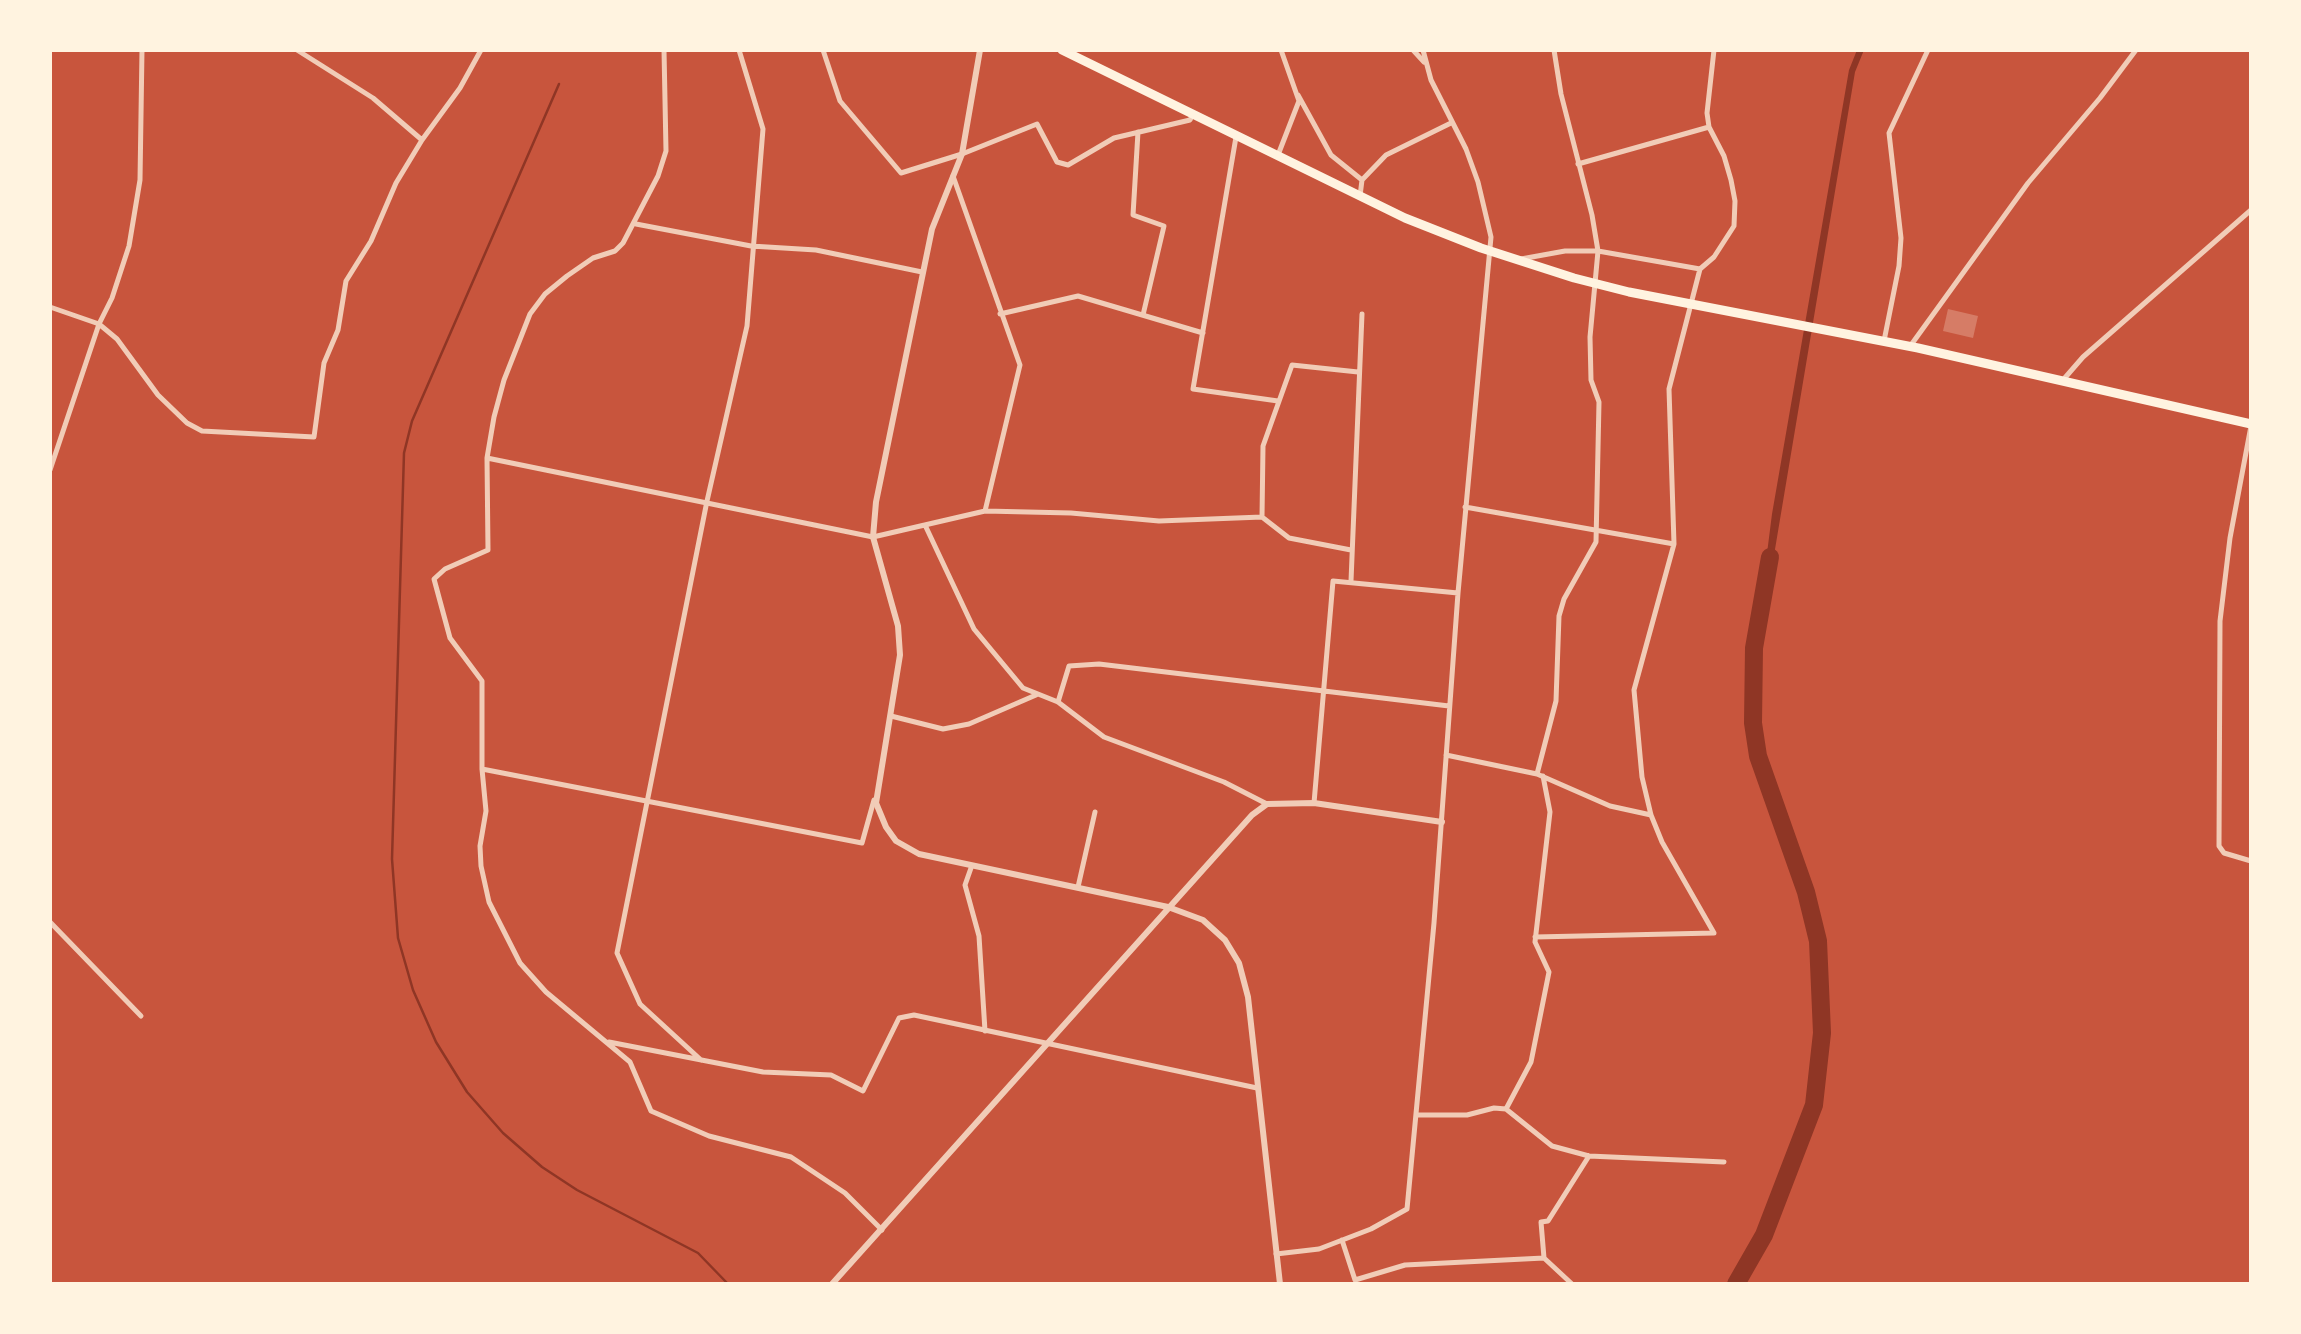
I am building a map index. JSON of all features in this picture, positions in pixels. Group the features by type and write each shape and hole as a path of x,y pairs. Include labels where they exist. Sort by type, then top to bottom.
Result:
{"main road":[{"path":"1062,50 1424,226 1597,285 1884,341 2251,425"}],"street":[{"path":"50,470 130,246 140,180 142,50"},
{"path":"298,50 373,98 422,140"},
{"path":"50,308 99,324 187,423 210,433 314,436 324,363 338,330 346,282 371,241 396,183 460,88 480,50"},
{"path":"664,50 666,152 636,224 616,251 593,258 568,276 545,294 530,314 504,380 488,458 488,550 446,569 434,579 450,638 482,681 486,811 481,866 490,904 520,962 546,992 630,1062 651,1111 709,1136 791,1157 845,1193 882,1230"},
{"path":"701,1060 640,1004 617,952 747,326 763,129 739,50"},
{"path":"822,50 840,101 896,170 907,172 1036,124 1057,162 1068,164 1114,138 1190,120 1194,114"},
{"path":"482,769 862,843 876,795 900,655 898,626 873,537 876,502 922,272 932,229 962,154 980,50"},
{"path":"1281,50 1298,95 1331,154 1362,180"},
{"path":"1413,50 1426,63"},
{"path":"1276,1254 1319,1249 1407,1209 1490,251 1484,201 1466,149 1430,80 1423,50"},
{"path":"1506,1109 1532,1062 1550,972 1534,942 1550,812 1540,775 1556,701 1559,616 1564,599 1596,542 1599,402 1591,380 1590,337 1598,251 1554,50"},
{"path":"1535,937 1714,933 1651,816 1642,776 1634,690 1674,544 1670,389 1700,269 1714,257 1734,226 1731,180 1709,126 1708,90 1714,50"},
{"path":"1884,341 1899,266 1900,238 1900,207 1889,133 1928,50"},
{"path":"1910,347 2028,183 2136,50"},
{"path":"1278,155 1296,113 1298,95"},
{"path":"1360,196 1362,180 1386,156 1452,122"},
{"path":"1578,164 1709,126"},
{"path":"1138,132 1133,215 1164,226 1143,316"},
{"path":"1236,134 1193,389 1278,400"},
{"path":"954,176 1020,365 985,511"},
{"path":"2063,383 2083,357 2251,210"},
{"path":"636,224 751,246 816,250 922,272"},
{"path":"1518,260 1565,251 1598,251 1700,269"},
{"path":"1000,314 1078,296 1203,333"},
{"path":"1351,581 1362,314"},
{"path":"1262,517 1263,446 1292,364 1358,372"},
{"path":"2251,425 2234,508 2220,620 2219,846 2224,853 2251,860"},
{"path":"488,458 873,537 985,511 1159,521 1262,517 1289,538 1351,550"},
{"path":"1466,508 1674,544"},
{"path":"925,525 974,629 1023,688 1058,702 1104,737 1224,782 1267,804 1314,803 1442,822"},
{"path":"1314,803 1333,581 1458,592"},
{"path":"1058,702 1068,666 1099,664 1449,706"},
{"path":"891,716 943,728 969,724 1036,695"},
{"path":"1446,755 1540,775 1610,806 1651,816"},
{"path":"876,795 879,812 896,842 919,854 1168,908 1203,920 1225,940 1239,963 1248,997 1280,1284"},
{"path":"832,1284 1252,814 1267,804"},
{"path":"1078,889 1095,812"},
{"path":"970,868 965,885 979,936 985,1031"},
{"path":"50,922 141,1016"},
{"path":"606,1042 763,1072 832,1075 863,1091 899,1018 914,1015 1258,1088"},
{"path":"1416,1116 1506,1109 1552,1146 1589,1156 1724,1162"},
{"path":"1572,1284 1544,1258 1541,1222 1548,1221 1589,1156"},
{"path":"1342,1240 1355,1280 1405,1264 1544,1258"}],"shaded area":[{"path":"1857,50 1864,50 1855,72 1770,579 1764,577 1772,514 1849,70"}],"building":[{"path":"1948,309 1978,316 1973,338 1943,331"}],"waterway":[{"path":"559,84 412,421 404,453 392,859 398,938 413,990 436,1042 467,1092 503,1133 542,1167 577,1190 698,1253 728,1284"},
{"path":"1736,1284 1764,1235 1814,1105 1822,1033 1818,941 1806,892 1758,756 1753,723 1754,648 1770,557"}]}
